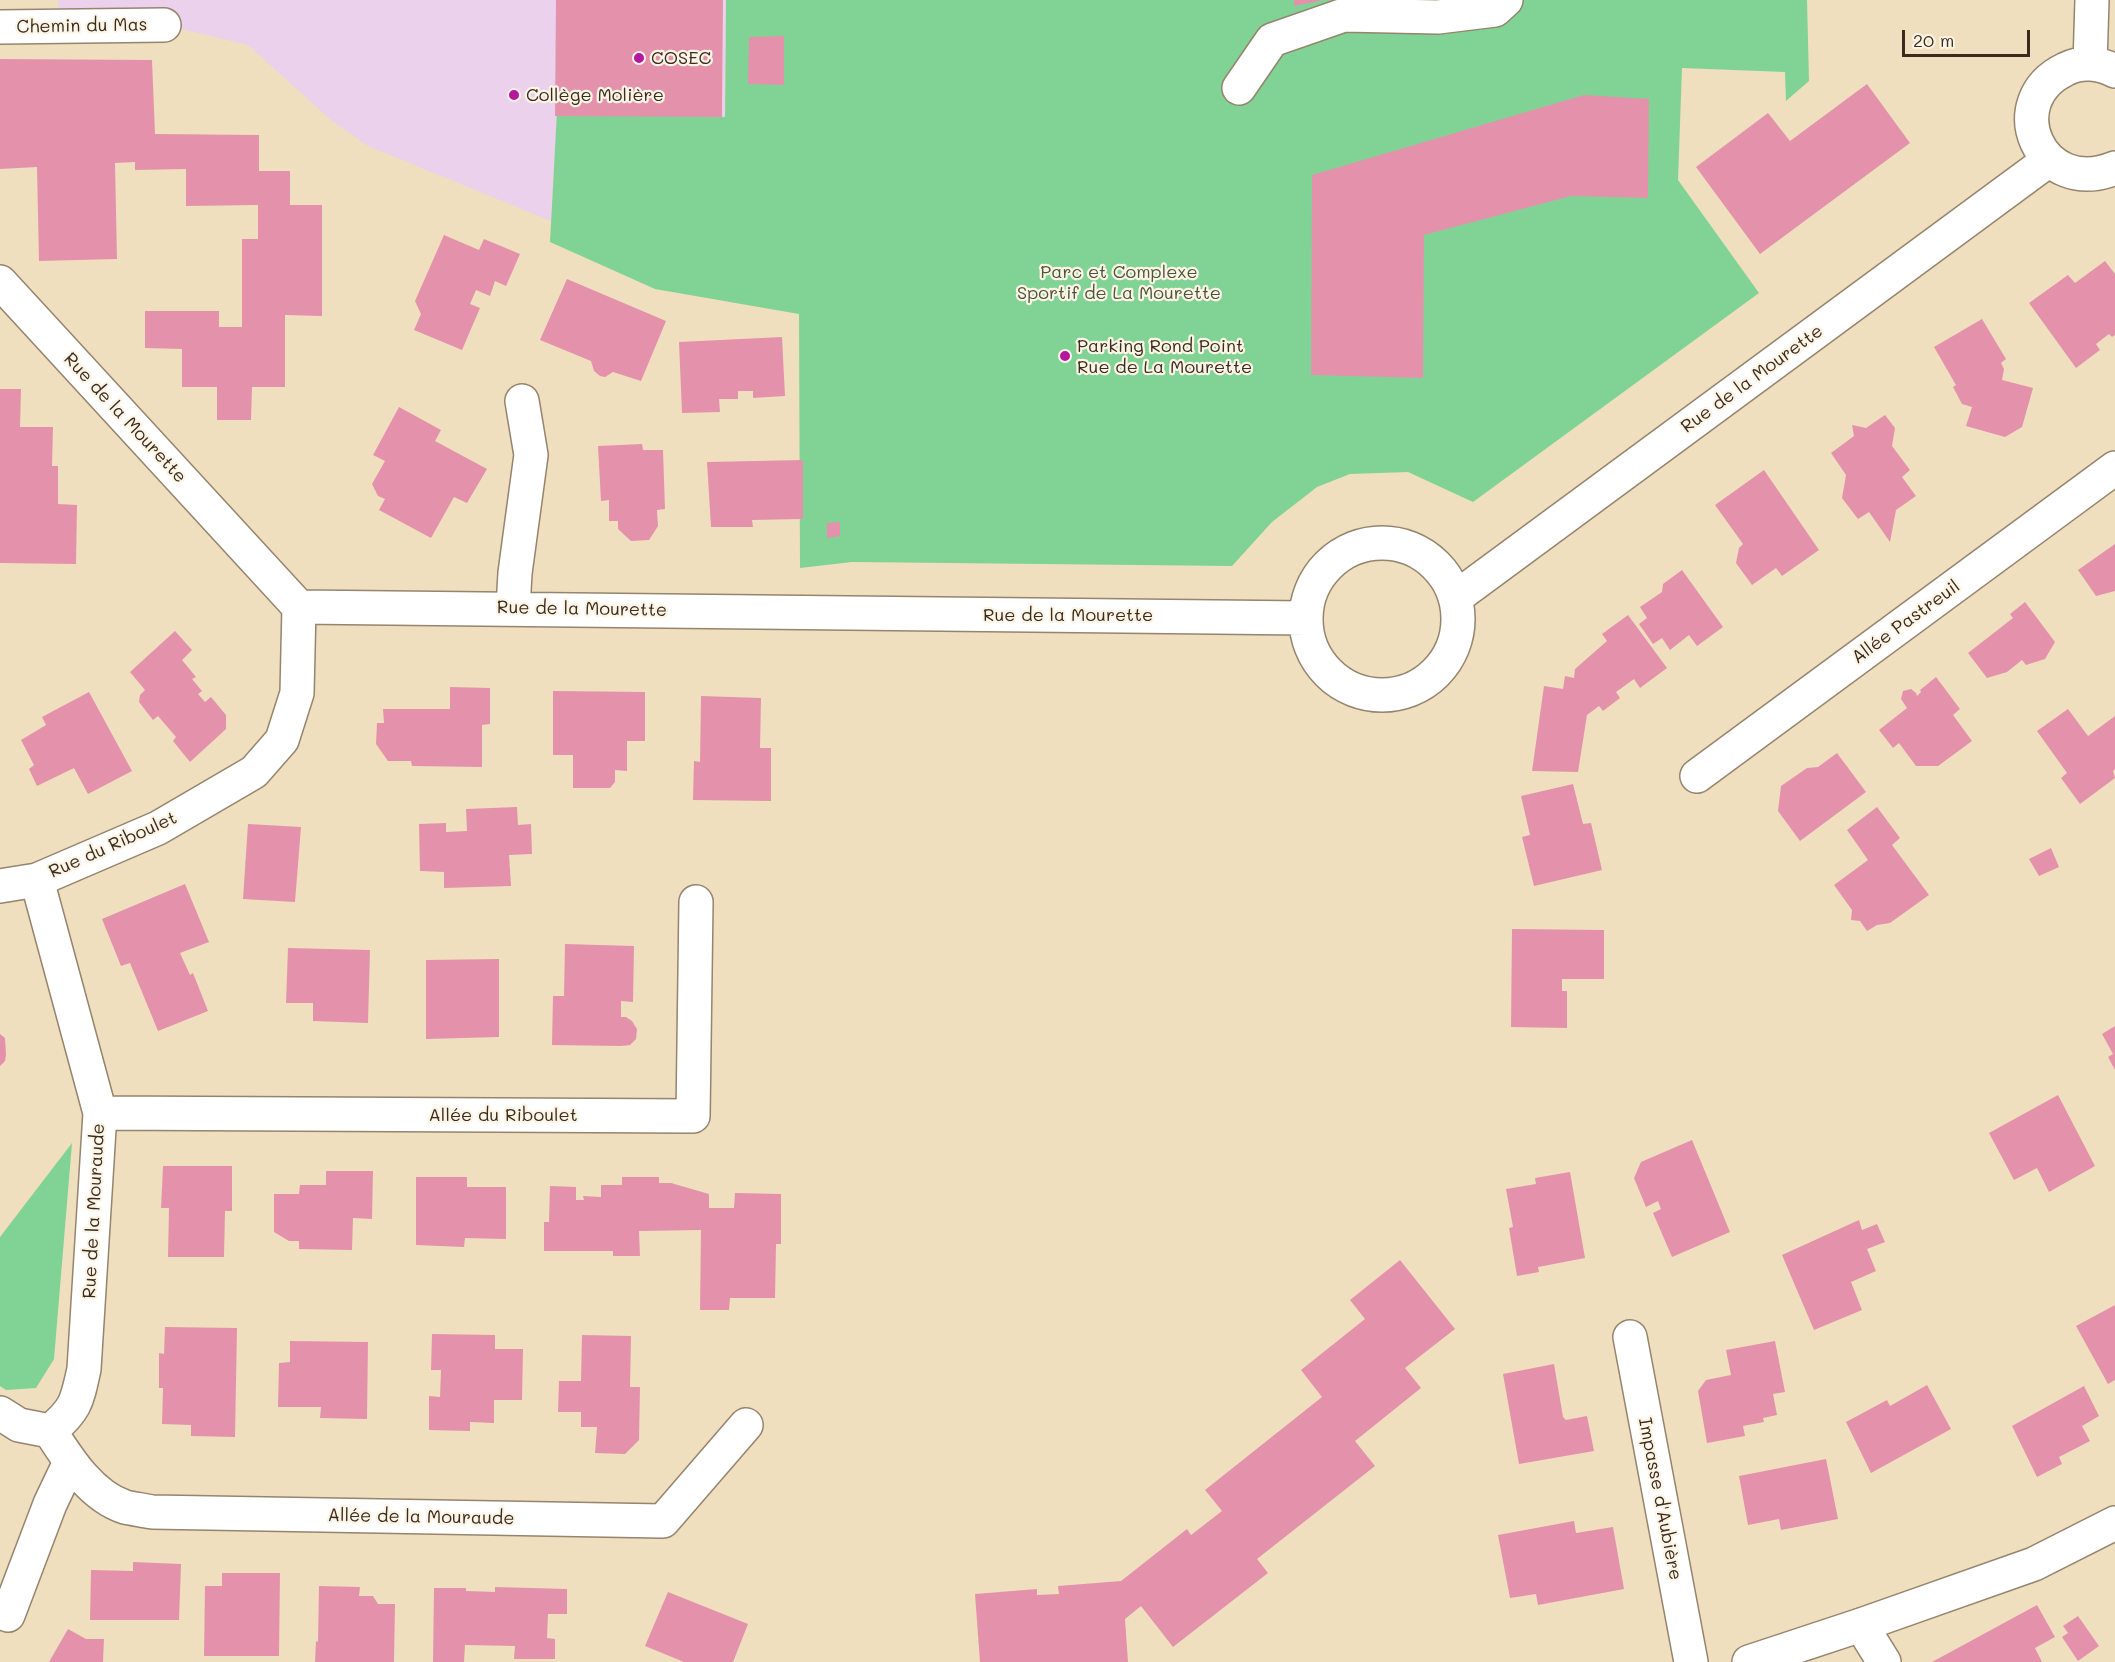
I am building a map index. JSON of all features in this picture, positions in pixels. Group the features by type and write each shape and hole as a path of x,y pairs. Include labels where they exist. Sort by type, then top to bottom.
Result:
{"street":[{"path":"1239,88 1272,40 1344,15 1438,17 1495,10 1506,0"},
{"path":"2092,0 2102,67 2072,66 2056,74 2043,86 2035,100 2032,116 2033,132 2039,147 2049,160 2064,170 2082,175 2101,174 2115,168"},
{"name":"Chemin du Mas","path":"0,27 164,25"},
{"name":"Rue de la Mourette","path":"1455,598 2049,160"},
{"name":"Rue de la Mourette","path":"0,282 299,607 1306,618"},
{"path":"513,608 515,573 531,454 522,401"},
{"name":"Allée Pastreuil","path":"1697,776 2115,468"},
{"path":"1389,543 1412,549 1431,560 1446,577 1455,598 1459,622 1454,645 1442,666 1424,682 1402,692 1378,694 1360,691 1342,683 1327,671 1315,655 1308,638 1306,618 1309,597 1318,579 1331,563 1348,551 1369,544 1389,543"},
{"name":"Rue du Riboulet","path":"0,886 37,880 158,828 254,772 282,740 297,693 299,607"},
{"name":"Rue de la Mouraude","path":"37,880 100,1113 84,1369 77,1400 68,1417 50,1431"},
{"name":"Allée du Riboulet","path":"100,1113 693,1116 696,902"},
{"name":"Impasse d'Aubière","path":"1629,1337 1691,1662"},
{"path":"0,1413 19,1425 50,1431"},
{"name":"Allée de la Mouraude","path":"50,1431 70,1462 99,1493 123,1507 152,1512 663,1521 746,1425"},
{"path":"8,1615 50,1504 70,1462"},
{"path":"1749,1662 2034,1564 2115,1522"},
{"path":"1861,1625 1884,1662"}],"shaded area":[{"name":"Collège Molière","path":"58,0 726,0 725,117 557,111 551,221 368,146 332,121 248,45 164,25 58,27"}],"green space":[{"name":"Parc et Complexe Sportif de La Mourette","path":"726,0 1807,0 1809,81 1786,101 1785,72 1682,68 1678,180 1759,293 1473,502 1408,472 1350,474 1317,487 1272,522 1232,566 852,562 800,568 799,314 655,289 550,242 557,111 725,117"},
{"path":"72,1143 54,1359 36,1388 6,1390 0,1386 0,1237"}],"building":[{"name":"COSEC","path":"556,0 723,0 722,117 555,116"},
{"path":"1294,0 1320,0 1320,1 1294,6"},
{"path":"784,36 784,85 748,84 749,37"},
{"path":"0,59 152,60 155,134 259,135 259,171 290,171 290,205 322,205 322,316 285,315 285,387 252,387 251,420 217,420 217,387 182,387 182,349 145,348 145,311 219,311 219,327 242,327 242,239 258,239 258,205 186,206 186,169 135,170 135,162 115,163 117,259 39,261 37,167 0,169"},
{"path":"1867,84 1910,143 1760,254 1696,167 1768,113 1790,141"},
{"path":"1584,95 1649,99 1648,198 1571,196 1424,235 1423,378 1311,375 1312,175"},
{"path":"444,235 479,250 484,239 520,254 506,286 495,281 490,296 476,290 470,304 480,308 462,350 414,330 421,314 415,301"},
{"path":"2105,261 2115,274 2115,335 2112,337 2109,334 2096,344 2100,350 2076,368 2029,303 2068,275 2075,283"},
{"path":"567,279 666,321 641,381 613,372 605,377 600,376 594,371 591,361 540,340"},
{"path":"1982,319 2006,359 2001,363 2004,369 2002,380 2033,388 2022,427 2005,437 1966,426 1972,407 1962,404 1953,387 1956,385 1934,347"},
{"path":"782,337 785,396 753,398 753,391 738,391 738,399 719,399 720,412 682,413 679,342"},
{"path":"0,389 21,389 20,427 53,427 52,466 58,466 58,504 77,505 76,564 0,563"},
{"path":"399,407 441,430 435,441 487,469 467,503 454,497 431,538 379,510 385,499 378,496 372,484 385,461 373,455"},
{"path":"1885,415 1895,428 1892,446 1910,470 1902,477 1916,496 1896,510 1890,542 1869,512 1858,519 1842,498 1846,475 1831,453 1854,436 1852,425 1866,428"},
{"path":"642,444 643,450 663,450 665,509 657,510 658,526 649,540 631,541 618,529 618,521 609,521 609,500 601,501 598,446"},
{"path":"803,460 803,519 752,520 753,527 711,527 707,462"},
{"path":"1764,470 1819,550 1782,576 1776,568 1752,585 1736,563 1739,548 1743,544 1715,505"},
{"path":"840,522 840,536 827,538 827,523"},
{"path":"2115,544 2115,591 2096,596 2078,570"},
{"path":"1682,570 1723,627 1697,646 1689,635 1670,650 1662,638 1653,644 1639,624 1647,618 1640,607 1662,592 1663,584"},
{"path":"2025,602 2055,642 2045,659 2026,665 2022,660 2007,672 1987,678 1968,653 2013,618 2010,614"},
{"path":"1628,615 1667,668 1640,688 1634,679 1616,692 1620,698 1603,711 1599,706 1587,715 1578,772 1532,771 1544,686 1563,689 1565,676 1574,678 1575,669 1607,641 1602,634"},
{"path":"175,631 192,650 182,660 196,677 192,679 202,691 198,694 205,702 211,697 226,715 226,729 190,762 173,741 176,737 158,716 153,720 139,702 140,695 145,690 130,672"},
{"path":"1936,677 1960,709 1953,715 1972,741 1938,766 1916,766 1899,743 1893,748 1879,730 1907,708 1901,699 1903,691 1911,689 1917,696 1920,690"},
{"path":"450,687 490,688 490,724 482,725 482,767 412,766 411,761 388,761 376,744 377,723 384,723 383,709 450,709"},
{"path":"553,691 645,692 645,741 627,741 627,771 615,770 615,782 610,788 573,788 573,755 553,755"},
{"path":"89,692 132,771 88,794 74,768 37,786 29,769 34,765 21,740 46,725 42,717"},
{"path":"701,696 761,698 760,748 771,748 771,801 693,800 694,761 700,762"},
{"path":"2068,709 2088,736 2115,716 2115,769 2113,771 2115,778 2080,804 2061,778 2067,773 2037,731"},
{"path":"1837,753 1866,792 1800,841 1778,811 1781,786 1807,768 1818,767"},
{"path":"1573,784 1583,824 1591,823 1602,870 1534,886 1522,837 1530,835 1521,796"},
{"path":"517,807 518,825 531,824 532,854 509,855 511,886 444,888 444,872 420,871 419,824 446,823 446,832 467,831 466,809"},
{"path":"1877,807 1900,838 1892,845 1929,895 1890,923 1877,925 1867,931 1860,921 1851,920 1852,910 1834,885 1868,860 1847,830"},
{"path":"248,824 301,827 295,902 243,899"},
{"path":"2051,848 2059,867 2039,876 2029,859"},
{"path":"185,884 209,942 180,953 190,975 193,973 208,1011 158,1031 130,963 121,966 102,919"},
{"path":"1512,929 1604,930 1604,979 1562,979 1562,991 1567,991 1567,1028 1511,1027"},
{"path":"565,944 634,946 633,1002 621,1001 621,1017 632,1021 637,1029 636,1039 630,1045 552,1045 553,996 564,996"},
{"path":"288,948 370,950 368,1023 313,1021 313,1003 286,1003"},
{"path":"499,959 499,1037 426,1039 426,960"},
{"path":"2115,1026 2115,1070 2108,1057 2113,1054 2102,1034"},
{"path":"0,1034 5,1038 6,1055 5,1061 0,1066"},
{"path":"2058,1095 2095,1166 2049,1192 2037,1168 2014,1180 1989,1133"},
{"path":"1692,1140 1730,1232 1672,1257 1653,1213 1661,1209 1658,1201 1646,1207 1634,1178 1641,1162"},
{"path":"163,1166 232,1166 232,1211 225,1211 224,1257 168,1257 169,1208 161,1208"},
{"path":"326,1171 373,1171 372,1219 353,1218 352,1250 299,1249 299,1241 289,1241 274,1232 274,1194 299,1194 300,1185 326,1185"},
{"path":"1570,1172 1585,1258 1538,1267 1539,1272 1517,1276 1509,1228 1513,1227 1506,1189 1536,1184 1535,1178"},
{"path":"416,1177 467,1177 467,1187 506,1187 506,1239 465,1238 464,1247 416,1245"},
{"path":"622,1177 659,1177 659,1183 671,1183 709,1194 709,1208 734,1208 735,1193 781,1194 781,1244 776,1244 775,1298 730,1298 729,1310 700,1310 701,1230 639,1231 640,1256 613,1256 613,1251 544,1251 544,1222 549,1222 550,1186 576,1187 576,1200 584,1200 583,1196 601,1197 601,1185 622,1185"},
{"path":"1859,1220 1862,1230 1877,1224 1885,1242 1867,1249 1876,1271 1851,1282 1862,1310 1814,1330 1782,1255"},
{"path":"1400,1260 1455,1329 1405,1368 1421,1388 1355,1441 1375,1466 1257,1559 1268,1573 1173,1647 1141,1606 1125,1619 1128,1662 980,1662 975,1594 1037,1589 1037,1595 1059,1594 1058,1586 1121,1581 1187,1529 1191,1535 1222,1511 1205,1490 1322,1397 1301,1370 1365,1319 1350,1300"},
{"path":"2115,1305 2115,1380 2108,1384 2076,1326"},
{"path":"165,1327 237,1328 235,1437 191,1436 191,1425 162,1424 163,1388 159,1388 159,1353 164,1354"},
{"path":"432,1334 495,1335 495,1349 523,1349 522,1400 494,1400 494,1423 470,1422 470,1431 429,1430 429,1396 440,1397 441,1370 431,1370"},
{"path":"582,1335 631,1336 630,1387 640,1387 639,1440 625,1454 595,1453 597,1427 581,1427 581,1412 558,1412 559,1381 581,1381"},
{"path":"290,1341 368,1342 367,1419 320,1418 321,1407 278,1407 279,1363 290,1362"},
{"path":"1775,1341 1785,1392 1773,1394 1777,1415 1763,1418 1764,1422 1743,1426 1745,1436 1707,1443 1698,1391 1706,1380 1731,1375 1726,1350"},
{"path":"1554,1364 1563,1417 1566,1420 1587,1416 1594,1451 1519,1464 1503,1374"},
{"path":"1927,1385 1951,1429 1871,1473 1846,1422 1887,1400 1890,1406"},
{"path":"2084,1386 2099,1416 2082,1426 2090,1441 2059,1457 2062,1464 2037,1477 2012,1426"},
{"path":"1826,1459 1838,1519 1781,1530 1779,1519 1748,1525 1739,1476"},
{"path":"1574,1521 1576,1533 1613,1527 1624,1589 1538,1605 1536,1594 1510,1598 1498,1535"},
{"path":"133,1562 181,1564 179,1620 90,1620 91,1570 133,1571"},
{"path":"222,1573 280,1573 279,1656 204,1656 205,1586 222,1586"},
{"path":"319,1586 360,1587 359,1596 373,1596 378,1604 395,1604 394,1662 315,1662 316,1641 318,1642"},
{"path":"495,1587 567,1589 567,1614 548,1614 547,1638 555,1639 555,1659 514,1659 515,1646 465,1645 464,1662 433,1662 434,1588 466,1588 466,1591 495,1592"},
{"path":"668,1592 748,1624 733,1662 684,1662 645,1646"},
{"path":"2037,1605 2055,1637 2035,1648 2042,1662 1932,1662"},
{"path":"2078,1616 2099,1646 2078,1661 2062,1637 2068,1633 2063,1626"},
{"path":"68,1629 86,1639 104,1639 103,1662 49,1662"}],"place":[{"name":"COSEC","path":"639,58"},
{"name":"Collège Molière","path":"514,95"},
{"name":"Parking Rond Point Rue de La Mourette","path":"1065,356"}]}
